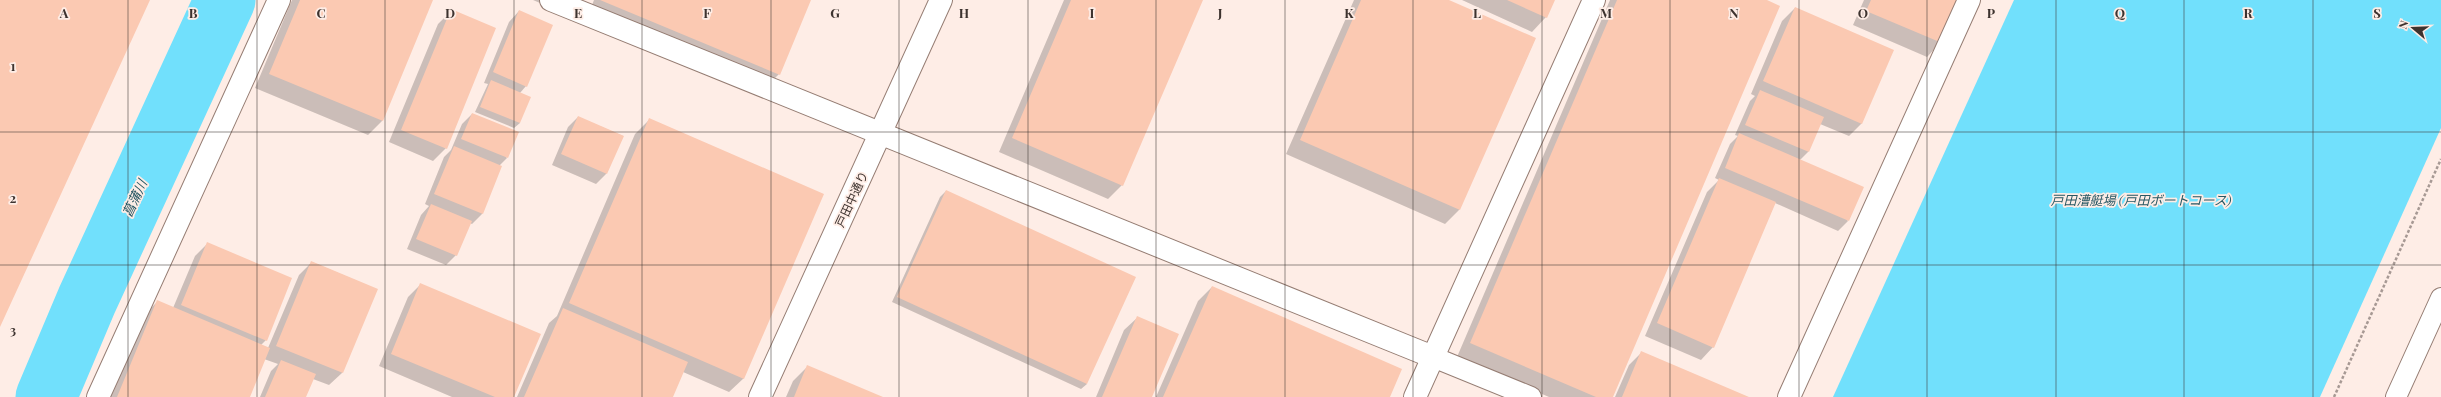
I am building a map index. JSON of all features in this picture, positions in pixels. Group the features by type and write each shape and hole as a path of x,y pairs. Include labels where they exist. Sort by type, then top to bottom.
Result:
{"street":[{"path":"98,397 279,0"},
{"path":"550,0 1433,357"},
{"name":"戸田中通り","path":"760,397 941,0"},
{"path":"1414,397 1594,0"},
{"path":"1789,397 1969,0"}],"lane":[{"path":"2396,397 2441,298"},
{"path":"1433,357 1531,397"}],"path":[{"path":"2334,397 2441,159"}],"water":[{"name":"戸田漕艇場 (戸田ボートコース)","path":"2014,0 2441,0 2441,128 2320,397 1833,397"}],"building":[{"path":"0,0 150,0 0,327"},
{"path":"300,0 433,0 383,121 269,74"},
{"path":"600,0 811,0 780,75"},
{"path":"1071,0 1203,0 1123,186 1012,138"},
{"path":"1361,0 1449,0 1536,38 1460,210 1300,140"},
{"path":"1507,0 1555,0 1547,18"},
{"path":"1617,0 1767,0 1780,6 1613,397 1596,397 1470,343"},
{"path":"1871,0 1960,0 1942,43 1866,11"},
{"path":"1795,7 1894,50 1862,124 1763,81"},
{"path":"451,9 496,28 447,149 401,130"},
{"path":"519,10 553,25 527,87 493,72"},
{"path":"491,80 531,97 520,123 480,107"},
{"path":"1760,90 1824,117 1809,152 1745,125"},
{"path":"472,113 519,132 508,158 461,139"},
{"path":"578,116 624,136 607,174 561,154"},
{"path":"649,118 824,194 744,379 569,303"},
{"path":"1739,133 1864,187 1849,221 1725,168"},
{"path":"454,146 502,166 483,214 434,194"},
{"path":"1719,178 1776,202 1714,348 1657,323"},
{"path":"946,190 1136,277 1087,384 897,297"},
{"path":"431,204 472,221 457,256 416,239"},
{"path":"207,242 292,278 267,341 181,305"},
{"path":"311,261 378,289 343,373 276,346"},
{"path":"420,283 541,334 514,397 495,397 391,354"},
{"path":"1212,286 1402,369 1390,397 1163,397"},
{"path":"157,300 270,348 250,397 117,397"},
{"path":"563,308 688,362 673,397 524,397"},
{"path":"1137,316 1179,334 1152,397 1102,397"},
{"path":"1641,351 1749,397 1622,397"},
{"path":"281,360 316,374 306,397 265,397"},
{"path":"807,365 883,397 794,397"}],"waterway":[{"name":"菖蒲川","path":"46,397 87,300 225,0"}]}
